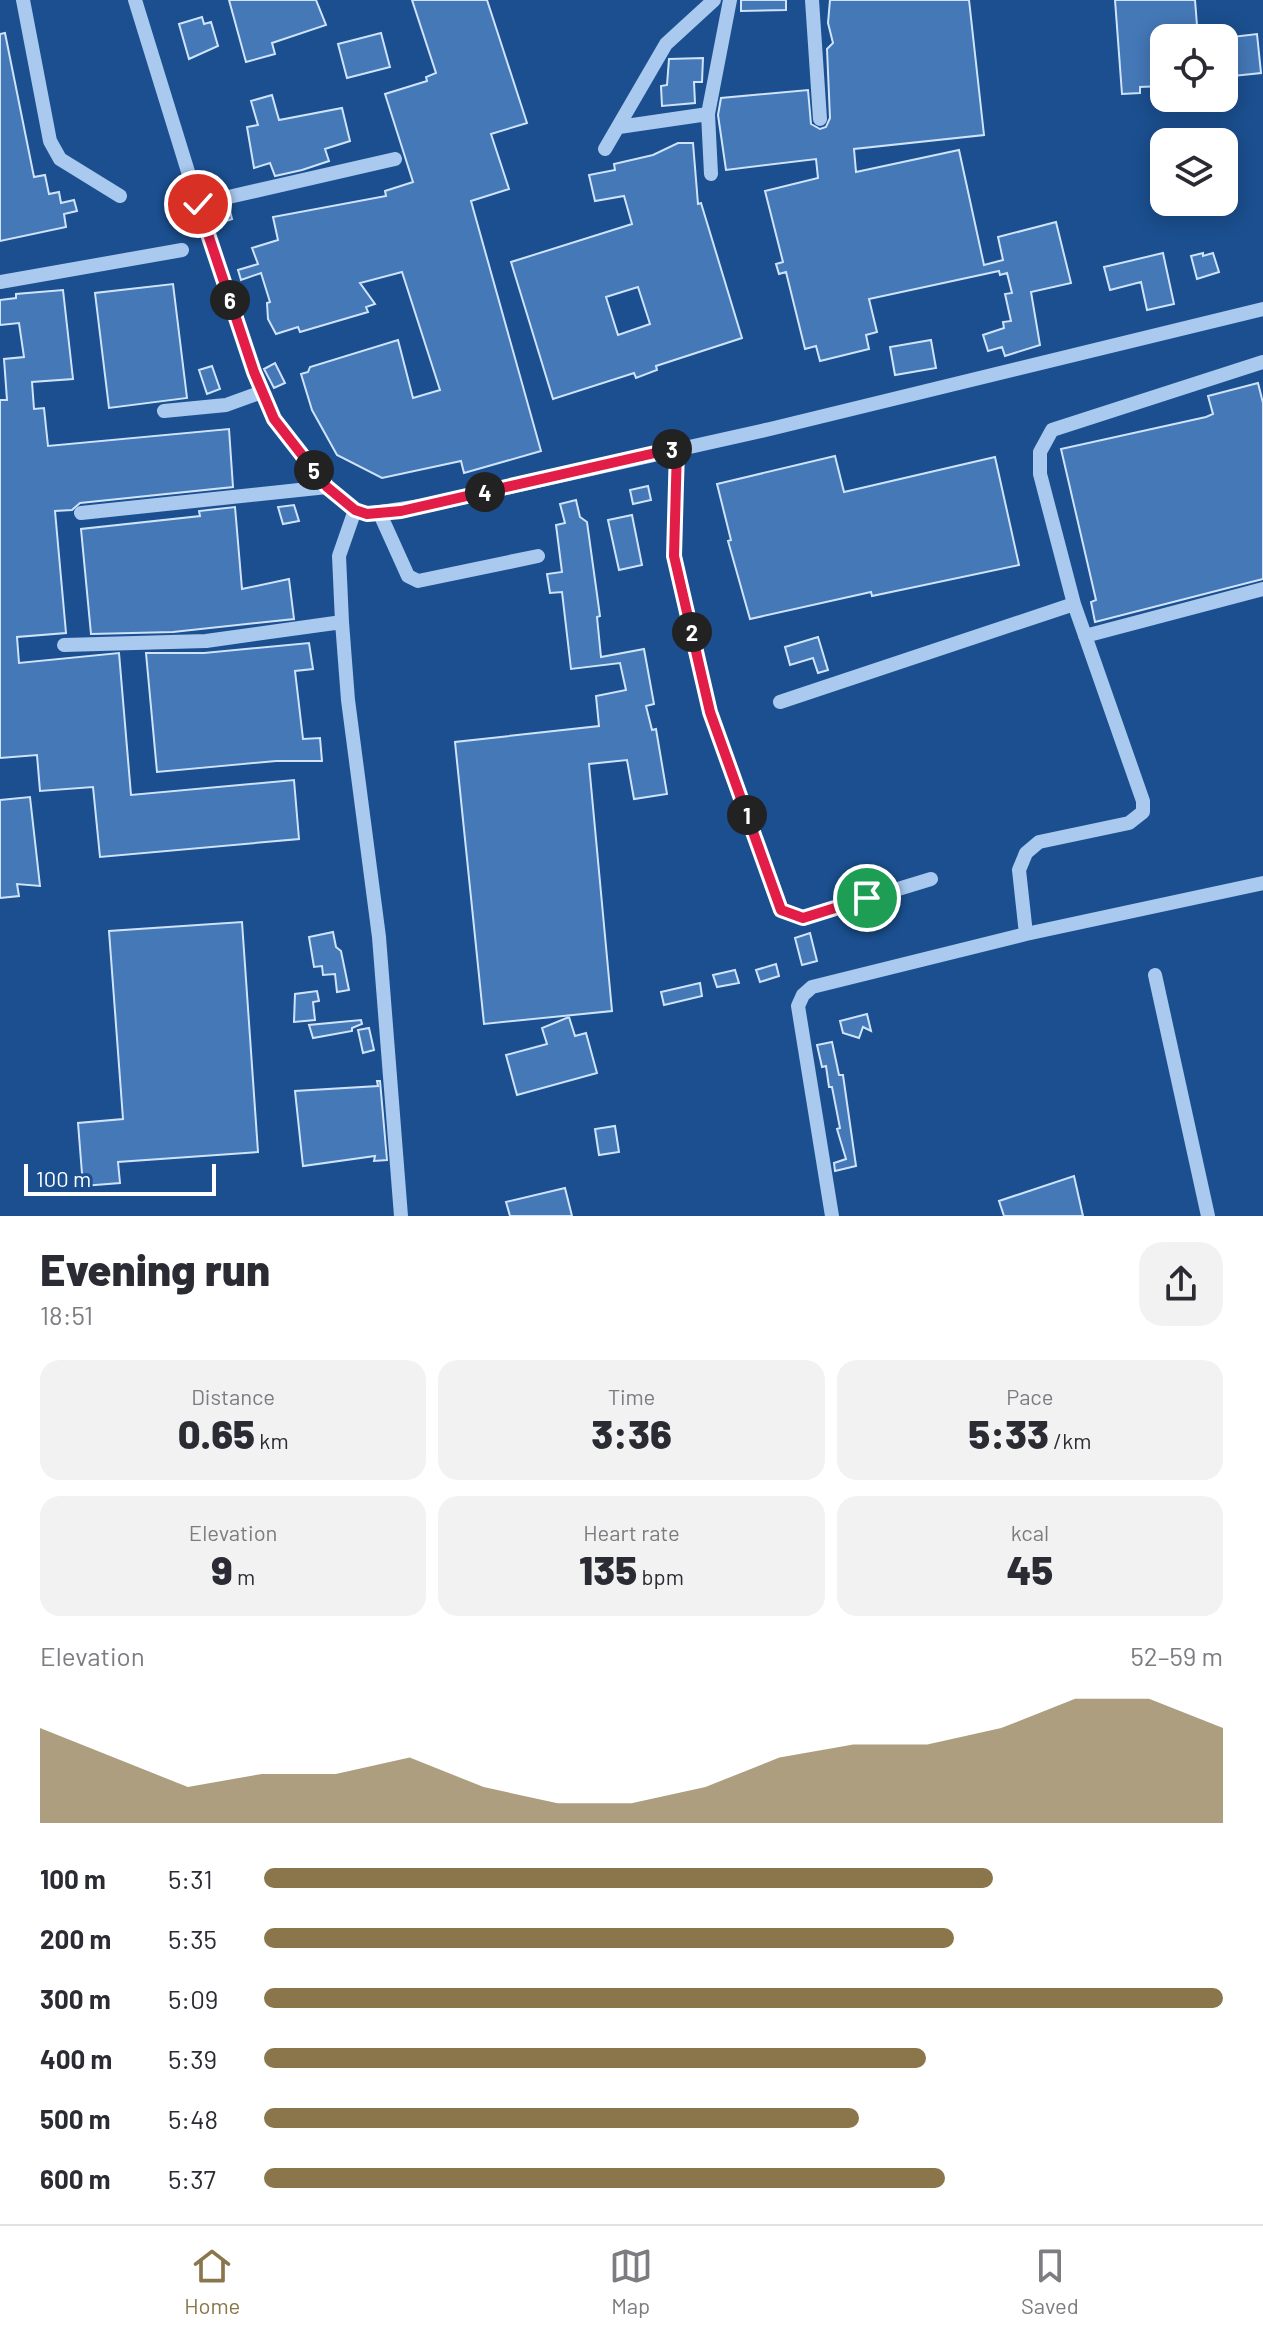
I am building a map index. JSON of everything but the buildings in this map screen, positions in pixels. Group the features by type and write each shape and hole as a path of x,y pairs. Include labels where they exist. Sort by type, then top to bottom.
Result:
{"street":[{"path":"23,0 50,141 60,159 120,196"},
{"path":"135,0 198,204 262,392 274,419 327,487 355,510 380,514 677,448 1263,309"},
{"path":"605,149 666,44 714,0"},
{"path":"711,174 708,114 730,0"},
{"path":"812,0 820,119"},
{"path":"619,127 708,114"},
{"path":"198,204 395,159"},
{"path":"0,282 182,250"},
{"path":"1026,934 1019,870 1026,853 1039,842 1129,823 1143,812 1143,801 1074,604 1040,474 1040,452 1052,430 1263,362"},
{"path":"164,411 226,405 262,392"},
{"path":"677,448 674,556 710,712 781,910 803,918 931,879"},
{"path":"81,513 327,487"},
{"path":"355,510 339,556 342,622 348,700 379,937 401,1216"},
{"path":"380,514 408,576 418,581 538,556"},
{"path":"1085,636 1263,589"},
{"path":"780,702 1074,604"},
{"path":"64,645 206,641 342,622"},
{"path":"832,1216 798,1006 803,995 812,987 1026,934 1263,883"},
{"path":"1155,975 1208,1216"}],"route":[{"path":"198,204 254,372 274,419 327,487 355,510 367,514 401,511 677,448 674,556 710,712 781,910 803,918 867,898"}]}
